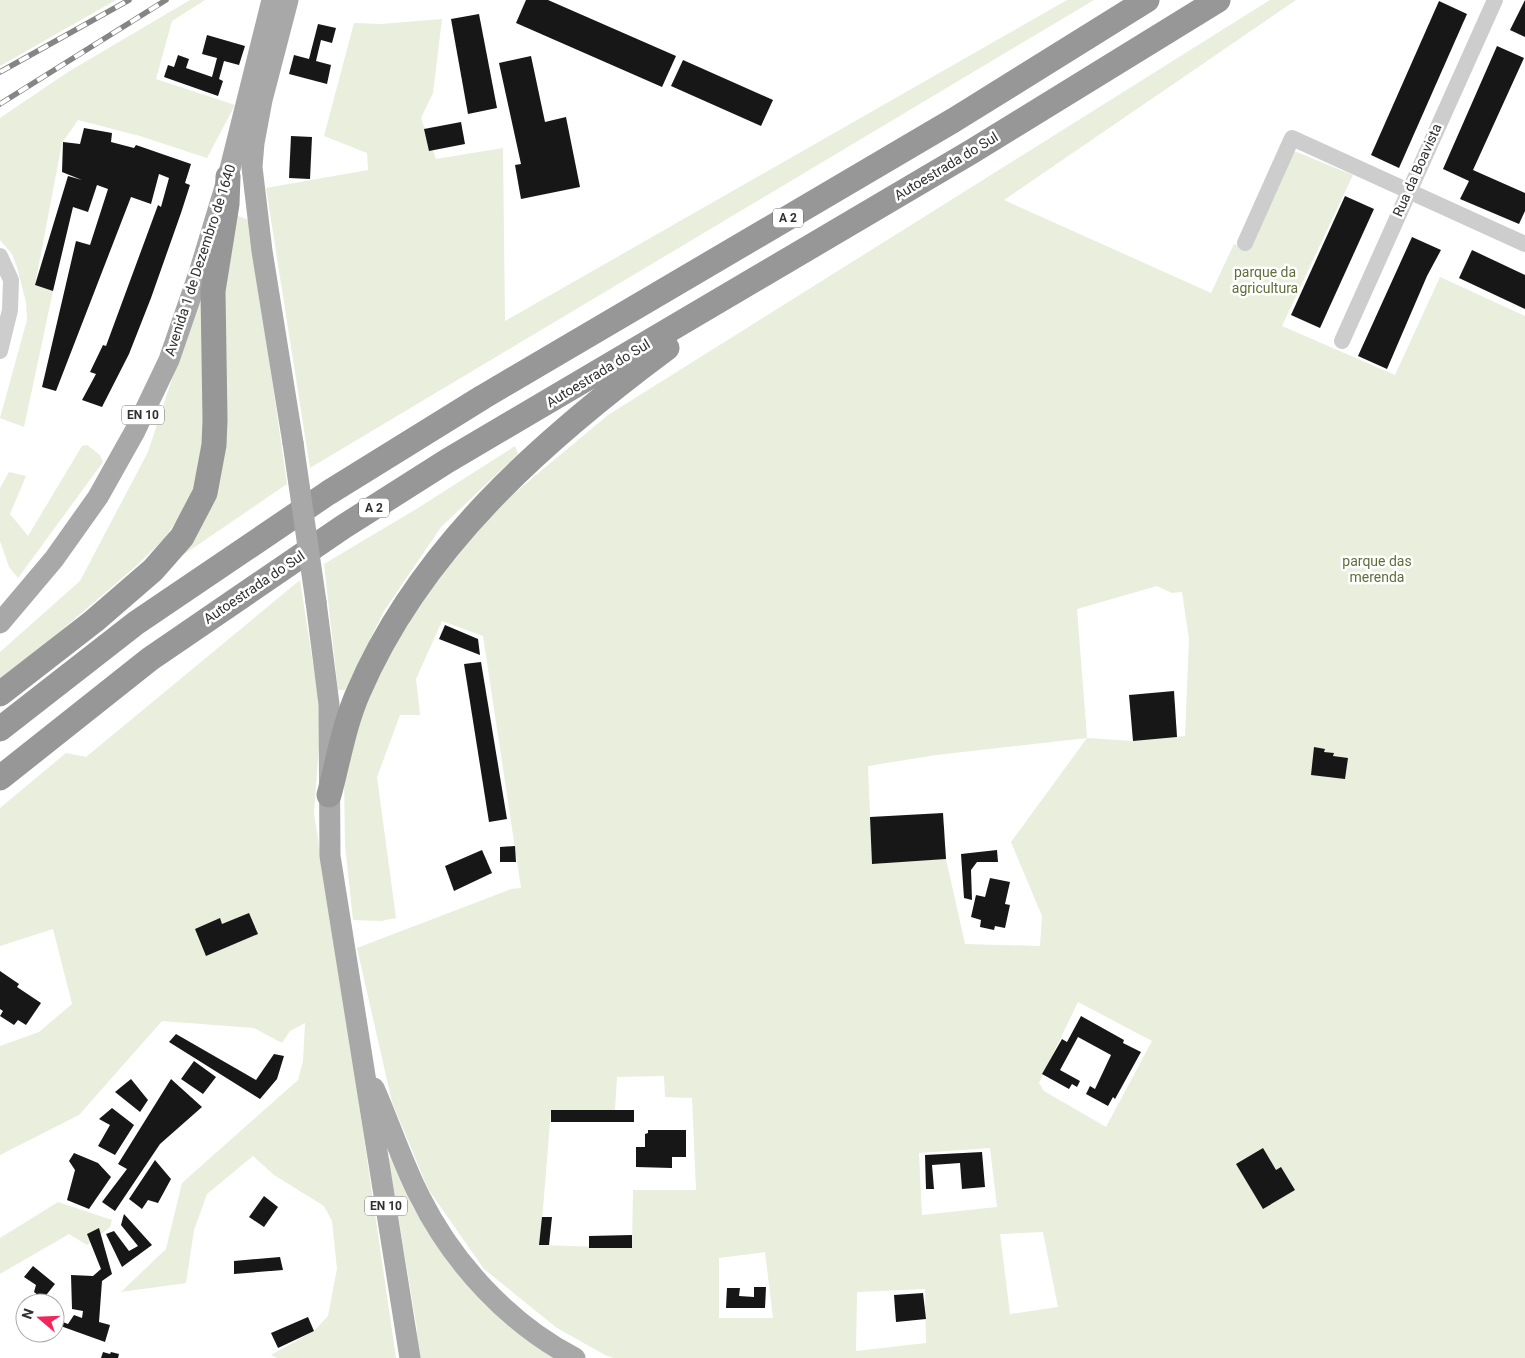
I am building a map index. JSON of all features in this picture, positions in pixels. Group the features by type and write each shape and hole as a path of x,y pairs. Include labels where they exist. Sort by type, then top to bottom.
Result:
{"highway":[{"name":"A 2","path":"0,729 86,660 229,558 328,493 483,397 937,130 1147,0"},
{"name":"Autoestrada do Sul","path":"0,778 150,659 343,527 447,461 771,272 1218,0"},
{"path":"0,694 94,621 170,553 186,530 205,493 214,445 213,291 227,204 228,177"},
{"path":"329,795 357,696 372,662 420,584 445,551 504,484 565,429 625,380 771,272"},
{"path":"94,621 180,572 229,558"}],"main road":[{"name":"Avenida 1 de Dezembro de 1640","path":"0,623 33,586 98,497 135,431 169,360 182,328 228,177 272,0"},
{"name":"EN 10","path":"288,0 262,100 254,143 253,176 270,311 293,443 329,704 330,856 360,1054 410,1358"},
{"path":"360,1054 420,1197 452,1250 496,1299 519,1320 574,1358"}],"street":[{"name":"Rua da Boavista","path":"1342,342 1495,0"},
{"path":"1245,243 1292,138 1525,244"},
{"path":"0,256 11,280 10,310 0,351"}],"green space":[{"path":"0,0 116,0 0,66"},
{"path":"190,0 205,0 172,21 156,79 235,105 207,158 140,136 78,120 62,143 35,285 53,291 24,427 0,418 27,320 26,302 17,267 12,254 0,240 0,118 68,72"},
{"path":"1067,0 1094,0 310,468 266,188 368,170 367,153 324,136 354,23 381,24 442,19 433,93 421,118 436,159 503,148 505,321"},
{"path":"1270,0 1296,0 1004,200 1211,293 1234,244 1248,250 1294,151 1353,175 1282,326 1395,375 1440,277 1525,316 1525,1358 613,1358 557,1328 484,1269 428,1189 392,1102 357,948 511,889 521,888 483,636 442,621 416,679 420,715 400,715 377,777 396,918 381,921 353,920 345,845 344,776 359,711 426,588 499,506 608,415","holes":["1157,586 1172,593 1182,592 1189,639 1185,736 1133,741 1087,738 1077,609","1087,738 1011,842 1042,916 1040,946 965,944 946,859 872,864 868,766 936,755","1078,1002 1152,1041 1106,1127 1044,1091 1039,1083","664,1076 665,1097 692,1098 696,1190 633,1190 632,1248 540,1245 551,1110 615,1110 617,1077","990,1148 997,1207 922,1215 919,1153","1043,1232 1058,1307 1010,1314 1000,1234","765,1252 773,1318 719,1318 719,1258","925,1289 926,1343 856,1351 857,1292"]},
{"path":"232,214 249,220 287,484 183,555 208,510 218,285"},
{"path":"201,281 207,413 201,473 187,505 165,538 135,567 0,683 0,652 80,581 148,452 189,327"},
{"path":"87,445 100,455 103,462 18,578 9,567 0,541 0,488 9,472 26,476 10,514 28,536 82,446"},
{"path":"515,446 518,454 441,527 384,611 345,690 338,690 324,564 418,508"},
{"path":"300,580 321,716 314,814 344,1001 396,1358 277,1358 271,1355 314,1331 328,1316 337,1269 332,1221 324,1206 274,1175 253,1156 207,1194 194,1230 186,1283 121,1292 166,1249 182,1183 298,1080 303,1061 305,1023 290,1031 282,1043 254,1028 162,1021 79,1115 0,1155 0,1046 39,1032 72,1004 53,929 0,946 0,808 66,753 86,757"},
{"path":"391,1154 412,1206 436,1241 562,1358 418,1358 417,1329 389,1161"},
{"path":"58,1202 112,1220 110,1227 87,1245 69,1234 0,1274 0,1238"}],"building":[{"path":"526,0 548,0 676,56 662,87 516,23"},
{"path":"1525,0 1525,37 1510,30"},
{"path":"1439,1 1467,14 1399,168 1371,155"},
{"path":"479,14 497,108 468,114 451,19"},
{"path":"318,24 336,28 332,43 321,40 316,61 331,65 327,84 289,74 294,55 309,59"},
{"path":"207,35 245,46 239,65 224,61 219,79 223,81 218,96 164,77 168,65 174,67 178,55 189,59 186,68 212,77 217,58 202,54"},
{"path":"1497,46 1524,58 1473,170 1525,193 1525,211 1519,224 1460,199 1469,181 1443,169"},
{"path":"531,56 545,122 566,117 580,187 521,199 515,165 521,164 499,63"},
{"path":"683,60 773,100 761,126 671,86"},
{"path":"461,122 465,144 429,151 424,129"},
{"path":"84,128 112,133 111,142 134,148 136,145 191,164 185,183 190,185 151,298 129,354 102,407 82,400 96,374 90,372 103,345 106,346 158,205 161,207 169,178 159,174 151,204 131,197 56,391 42,387 76,241 90,245 108,189 97,185 88,212 73,207 53,291 35,285 68,176 82,180 62,172 63,142 80,144"},
{"path":"291,136 312,137 310,179 289,178"},
{"path":"1345,196 1374,209 1320,328 1291,315"},
{"path":"1412,237 1441,250 1427,276 1387,369 1358,356"},
{"path":"1472,250 1525,275 1525,309 1459,278"},
{"path":"445,625 478,639 480,655 439,639"},
{"path":"481,662 507,819 489,822 464,664"},
{"path":"1174,691 1177,737 1133,741 1129,695"},
{"path":"1314,747 1325,749 1324,752 1334,753 1333,756 1348,758 1345,779 1311,775"},
{"path":"943,813 946,859 872,864 870,817"},
{"path":"515,846 516,862 500,862 500,847"},
{"path":"482,850 492,873 454,891 445,866"},
{"path":"997,850 998,862 977,862 971,870 972,900 964,898 961,854"},
{"path":"990,878 1010,882 1005,904 1010,905 1005,928 995,926 994,930 980,927 981,920 971,917 976,895 985,897"},
{"path":"249,913 258,934 206,956 195,929 220,918 222,924"},
{"path":"0,971 19,984 17,987 41,1003 26,1025 18,1020 14,1025 0,1016 3,1011 0,1009"},
{"path":"1081,1016 1124,1040 1123,1043 1141,1052 1115,1099 1113,1097 1108,1106 1086,1094 1090,1086 1095,1089 1111,1055 1078,1037 1060,1070 1080,1081 1077,1087 1072,1084 1069,1089 1042,1074 1062,1039 1067,1042"},
{"path":"176,1034 256,1080 274,1054 284,1056 277,1079 260,1099 169,1042"},
{"path":"194,1061 216,1077 203,1094 181,1079"},
{"path":"131,1079 148,1100 140,1112 115,1092"},
{"path":"171,1079 202,1107 160,1144 115,1211 102,1202 127,1169 118,1164"},
{"path":"112,1108 134,1125 115,1155 98,1146 110,1125 99,1119"},
{"path":"551,1110 634,1110 634,1122 551,1122"},
{"path":"648,1130 686,1130 686,1157 672,1157 672,1168 636,1167 636,1147 645,1147 645,1134 648,1133"},
{"path":"1263,1148 1276,1170 1281,1167 1295,1190 1263,1209 1236,1164"},
{"path":"982,1152 985,1187 962,1189 960,1163 932,1165 934,1189 926,1189 925,1155"},
{"path":"74,1153 98,1163 111,1177 89,1209 67,1200 75,1170 69,1161"},
{"path":"155,1160 171,1179 158,1203 148,1200 142,1209 129,1199"},
{"path":"264,1196 278,1207 264,1227 249,1217"},
{"path":"124,1214 152,1245 122,1267 106,1234 114,1231 129,1251 138,1246 121,1225"},
{"path":"542,1217 552,1217 549,1245 539,1245"},
{"path":"99,1228 112,1274 102,1281 99,1322 110,1325 105,1342 65,1328 65,1323 68,1324 74,1315 82,1318 83,1311 72,1309 71,1275 93,1276 101,1269 87,1234"},
{"path":"632,1235 632,1248 589,1248 589,1236"},
{"path":"280,1257 283,1270 234,1274 234,1261"},
{"path":"33,1266 55,1284 48,1293 35,1293 36,1285 24,1277"},
{"path":"754,1287 766,1287 765,1308 726,1308 727,1288 740,1288 739,1296 754,1297"},
{"path":"923,1293 926,1319 896,1322 894,1295"},
{"path":"308,1317 314,1331 278,1348 271,1333"},
{"path":"103,1352 119,1354 118,1358 101,1358"}],"railway":[{"path":"0,72 129,0"},
{"path":"0,104 166,0"}],"park label":[{"name":"parque da agricultura","path":"1265,280"},
{"name":"parque das merenda","path":"1377,570"}]}
